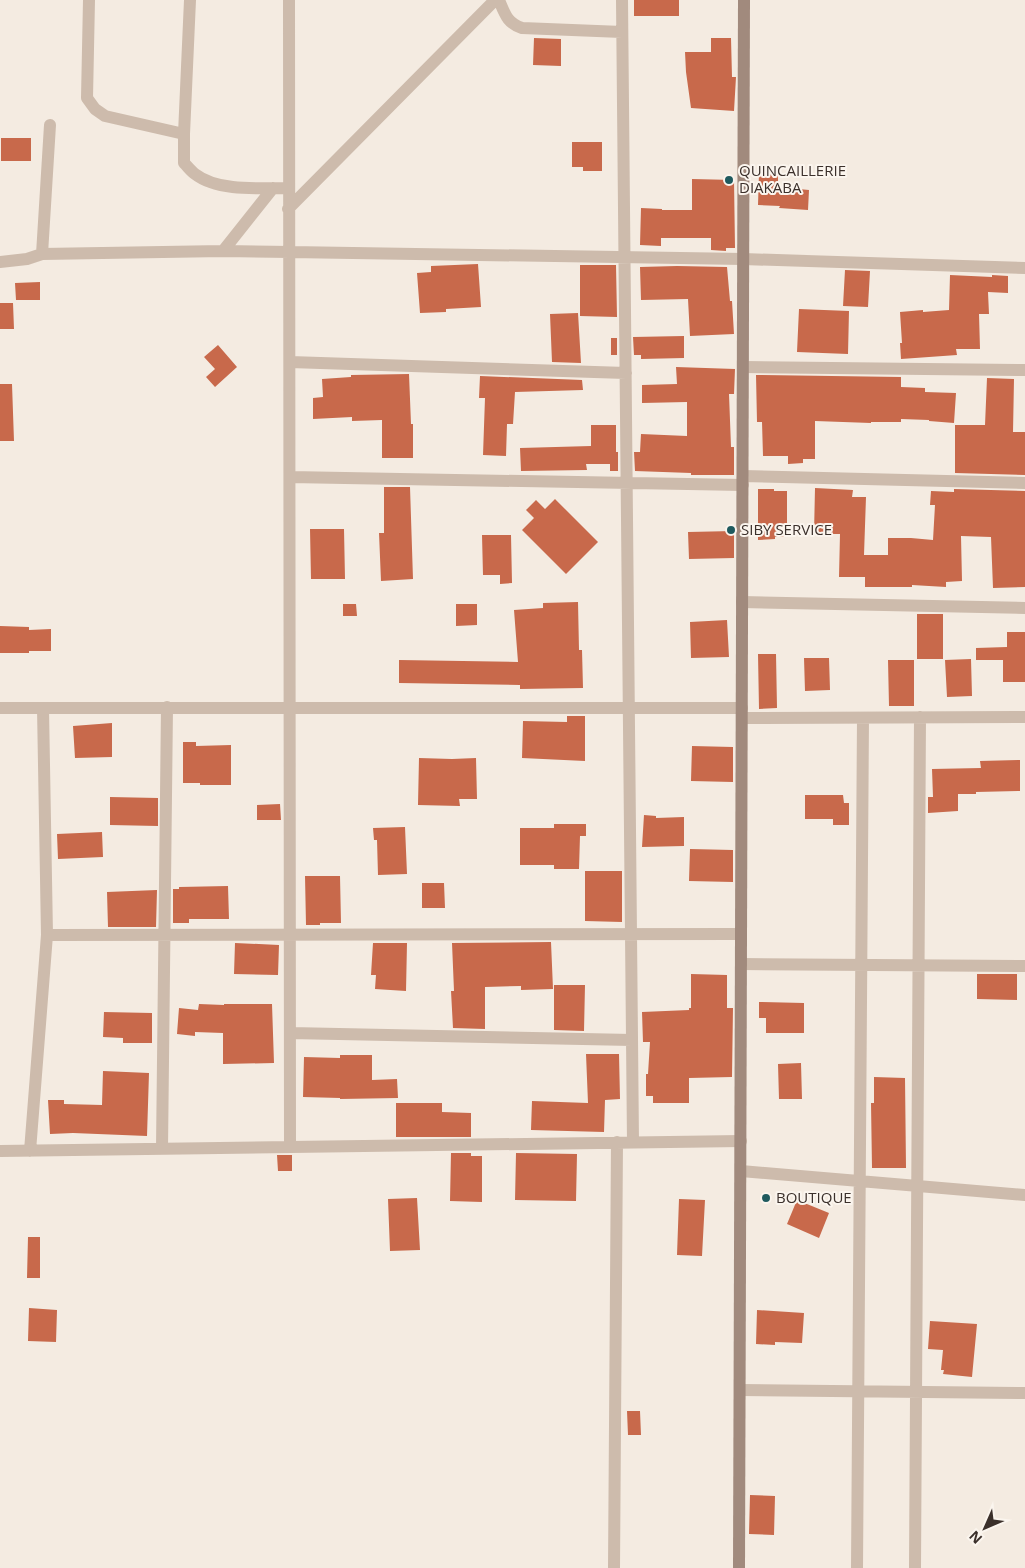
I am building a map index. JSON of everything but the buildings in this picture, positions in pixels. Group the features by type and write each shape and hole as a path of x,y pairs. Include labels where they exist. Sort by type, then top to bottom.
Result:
{"street":[{"path":"89,0 87,98 95,109 105,116 184,134"},
{"path":"190,0 184,163 196,175 211,182 233,188 288,188"},
{"path":"289,0 290,1147"},
{"path":"288,209 494,0"},
{"path":"498,0 508,20 513,25 522,28 622,32"},
{"path":"622,0 633,1142"},
{"path":"739,1568 744,0"},
{"path":"42,254 50,125"},
{"path":"223,250 273,188"},
{"path":"0,262 27,259 42,254 223,250 743,259 1025,268"},
{"path":"290,362 626,373"},
{"path":"743,367 1025,370"},
{"path":"290,477 627,482 743,480 1025,484"},
{"path":"742,602 1025,608"},
{"path":"162,1149 167,707"},
{"path":"0,708 629,707 863,718 1025,718"},
{"path":"30,1151 48,934 43,708"},
{"path":"857,1568 863,718"},
{"path":"915,1568 920,718"},
{"path":"48,934 741,934"},
{"path":"741,964 1025,966"},
{"path":"290,1033 632,1040"},
{"path":"0,1152 741,1141"},
{"path":"614,1568 617,1142"},
{"path":"741,1171 1025,1195"},
{"path":"740,1390 1025,1393"}],"place":[{"name":"QUINCAILLERIE DIAKABA","path":"729,180"},
{"name":"SIBY SERVICE","path":"731,530"},
{"name":"BOUTIQUE","path":"766,1198"}]}
